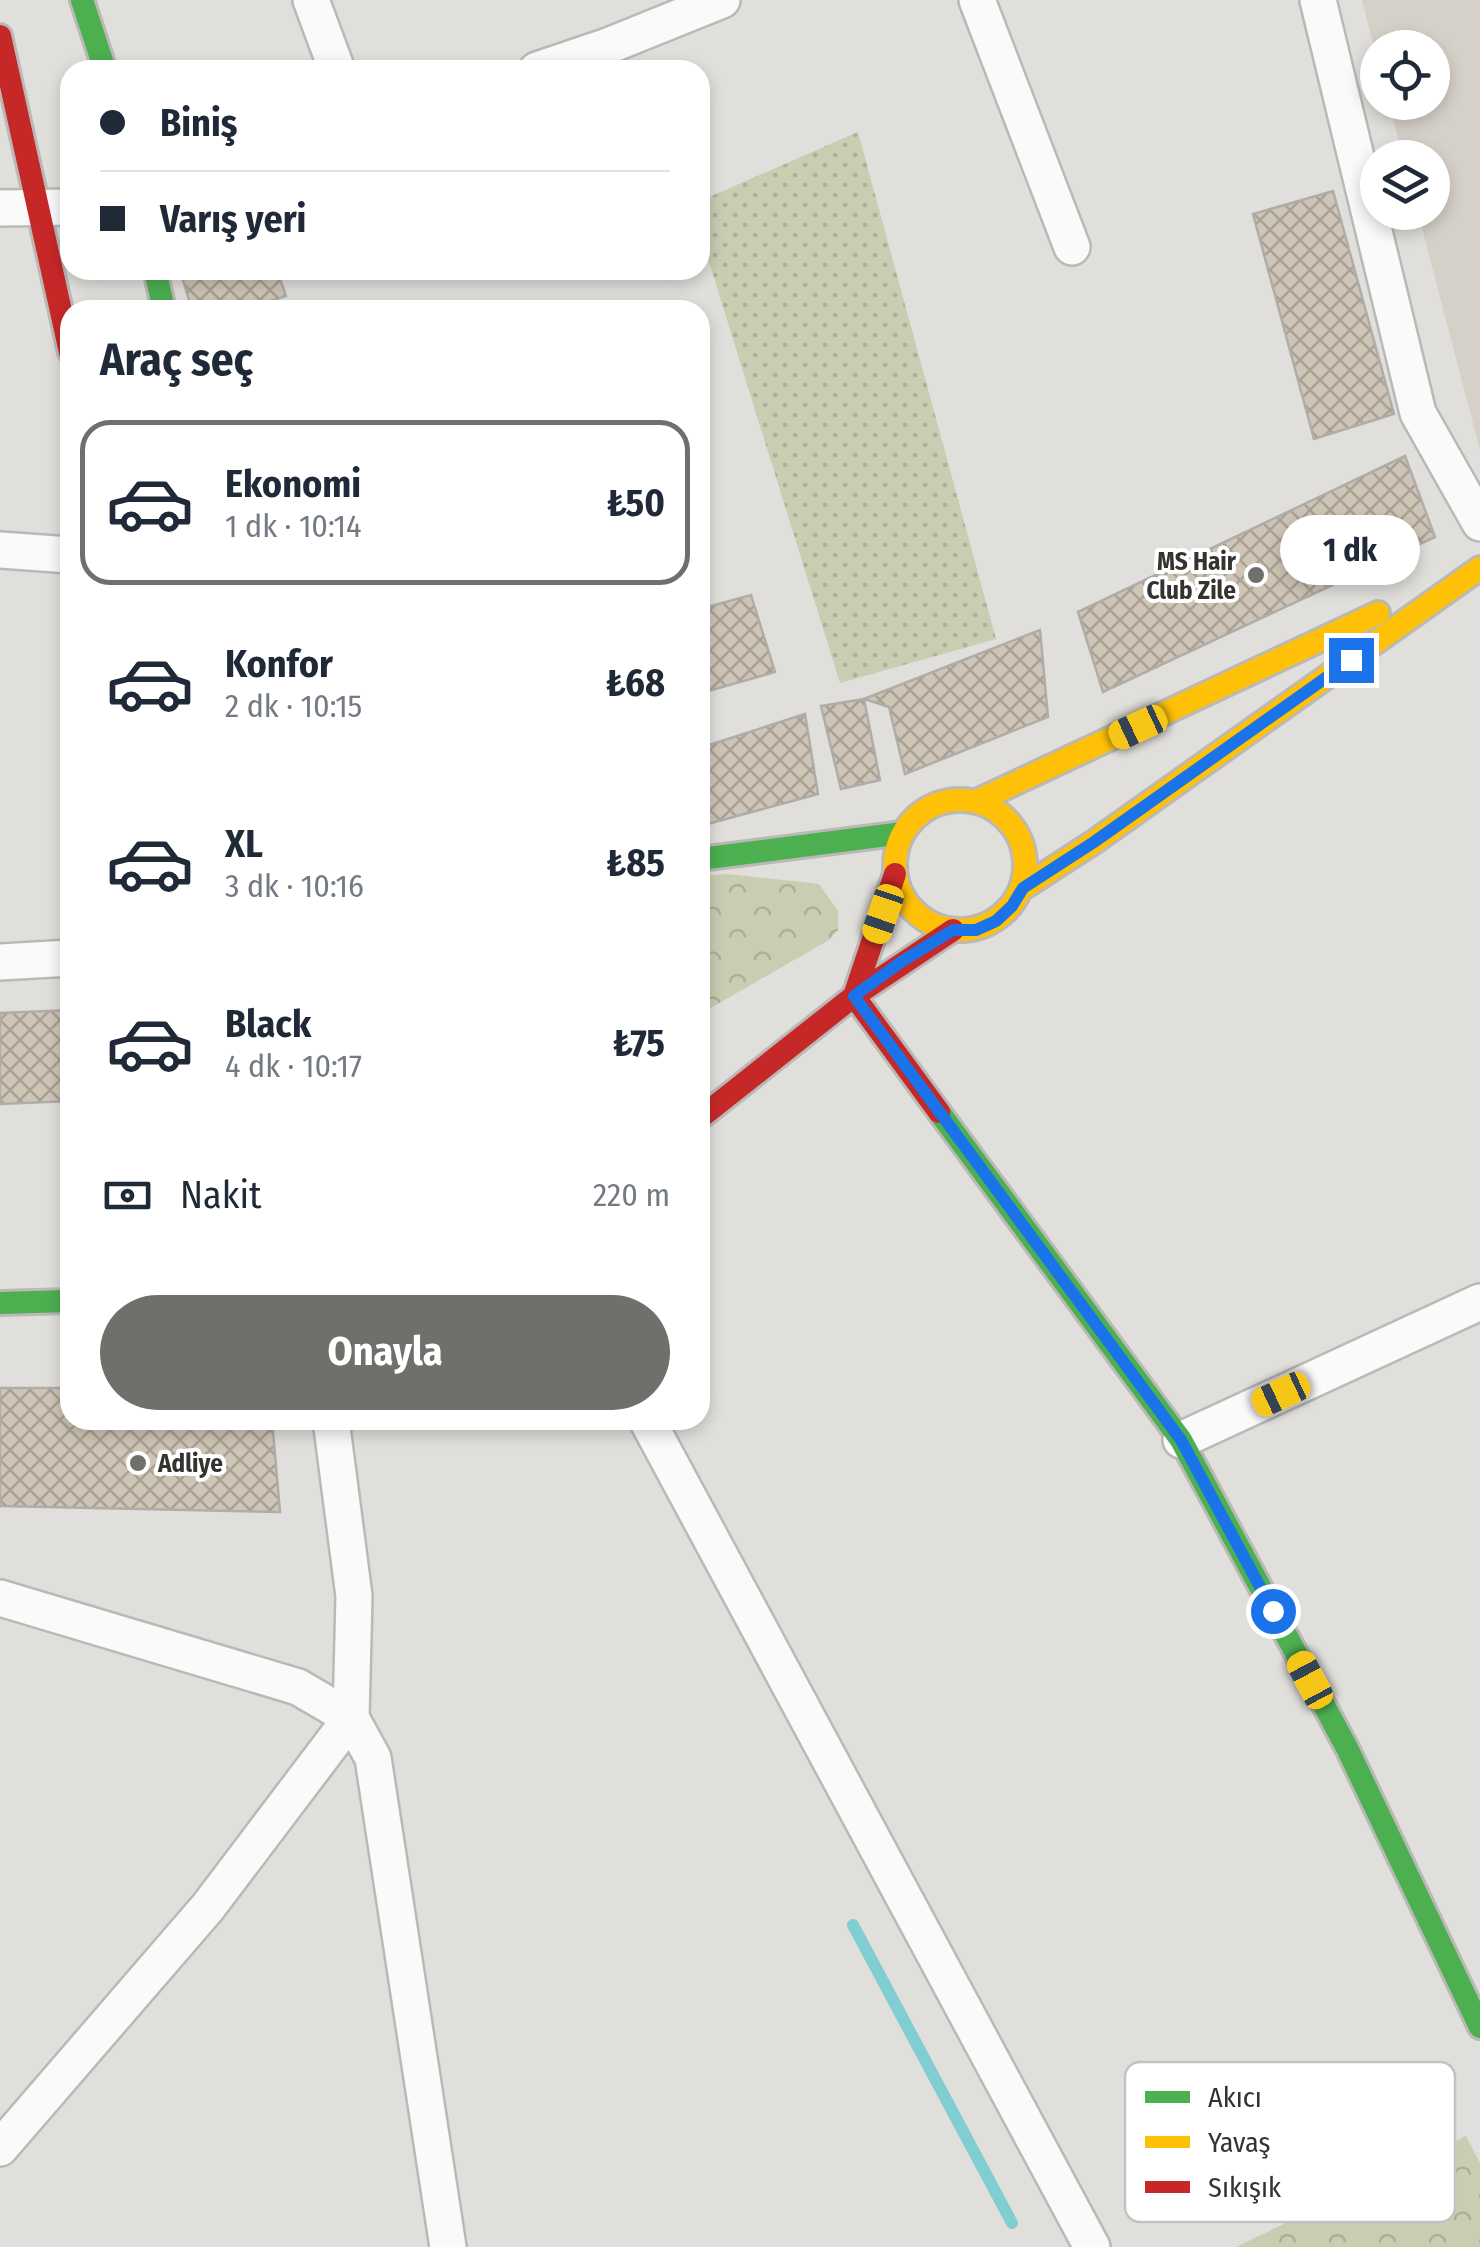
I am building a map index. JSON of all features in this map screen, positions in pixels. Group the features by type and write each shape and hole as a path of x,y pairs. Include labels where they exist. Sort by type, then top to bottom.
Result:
{"main road":[{"path":"82,0 101,60"},
{"path":"0,36 53,208 60,267"},
{"path":"977,801 1480,566"},
{"path":"1023,888 1094,842 1480,566"},
{"path":"854,996 895,874 896,853 903,833 916,816 935,804 956,799 977,801 998,810 1023,844 1023,888 996,921 976,930 933,925 914,912 901,895 895,874"},
{"path":"710,857 903,833"},
{"path":"710,1110 854,996 953,930"},
{"path":"854,996 1181,1440 1347,1748 1477,2015"},
{"path":"0,1303 60,1301"}],"street":[{"path":"311,0 333,60"},
{"path":"560,60 680,8 722,0"},
{"path":"977,0 1072,248"},
{"path":"1318,0 1418,413 1480,523"},
{"path":"0,208 53,208"},
{"path":"0,550 60,554"},
{"path":"0,962 60,959"},
{"path":"1181,1440 1480,1302"},
{"path":"331,1430 354,1596 351,1718 373,1758 448,2247"},
{"path":"652,1430 1092,2247"},
{"path":"0,1598 298,1687 351,1718"},
{"path":"0,2148 208,1907 351,1718"}],"shaded area":[{"path":"1362,0 1480,0 1480,450 1422,230 1450,230 1450,140 1399,140 1393,120 1450,120 1450,30 1370,30"}],"green space":[{"path":"858,132 996,639 840,683 710,265 710,197"},
{"path":"710,875 819,884 838,911 838,930 829,940 710,1008"},
{"path":"1466,2136 1480,2163 1480,2247 1236,2247 1288,2222 1455,2222 1455,2141"}],"building":[{"path":"1333,191 1394,414 1314,439 1253,214"},
{"path":"183,280 280,280 286,296 274,300 189,300"},
{"name":"MS Hair Club Zile","path":"1405,456 1435,537 1103,692 1078,612"},
{"path":"751,595 775,672 710,691 710,606"},
{"path":"1040,630 1048,717 905,774 889,707 864,699"},
{"path":"864,699 880,780 841,789 821,706"},
{"path":"805,714 818,794 710,823 710,745"},
{"path":"60,1010 60,1101 0,1104 0,1013"},
{"name":"Adliye","path":"0,1388 60,1388 60,1430 273,1430 280,1512 0,1506"}],"waterway":[{"path":"853,1925 1012,2223"}],"traffic: fast":[{"path":"82,0 102,60"},
{"path":"157,280 162,300"},
{"path":"710,858 903,833"},
{"path":"939,1112 1181,1440 1347,1748 1480,2027"},
{"path":"0,1303 60,1301"}],"traffic: slow":[{"path":"1023,888 1094,842 1480,568"},
{"path":"977,801 1378,613"},
{"path":"960,800 985,805 1006,819 1020,840 1025,865 1020,890 1006,911 985,925 960,930 935,925 914,911 900,890 895,865 900,840 914,819 935,805 960,800"}],"traffic: jam":[{"path":"0,36 60,307"},
{"path":"895,874 854,996 953,930"},
{"path":"710,1110 854,996 939,1112"}],"place":[{"name":"MS Hair Club Zile","path":"1256,575"},
{"name":"Adliye","path":"138,1463"}],"route":[{"path":"1273,1611 1181,1440 854,996 953,930 976,930 996,921 1023,888 1351,660"}]}
